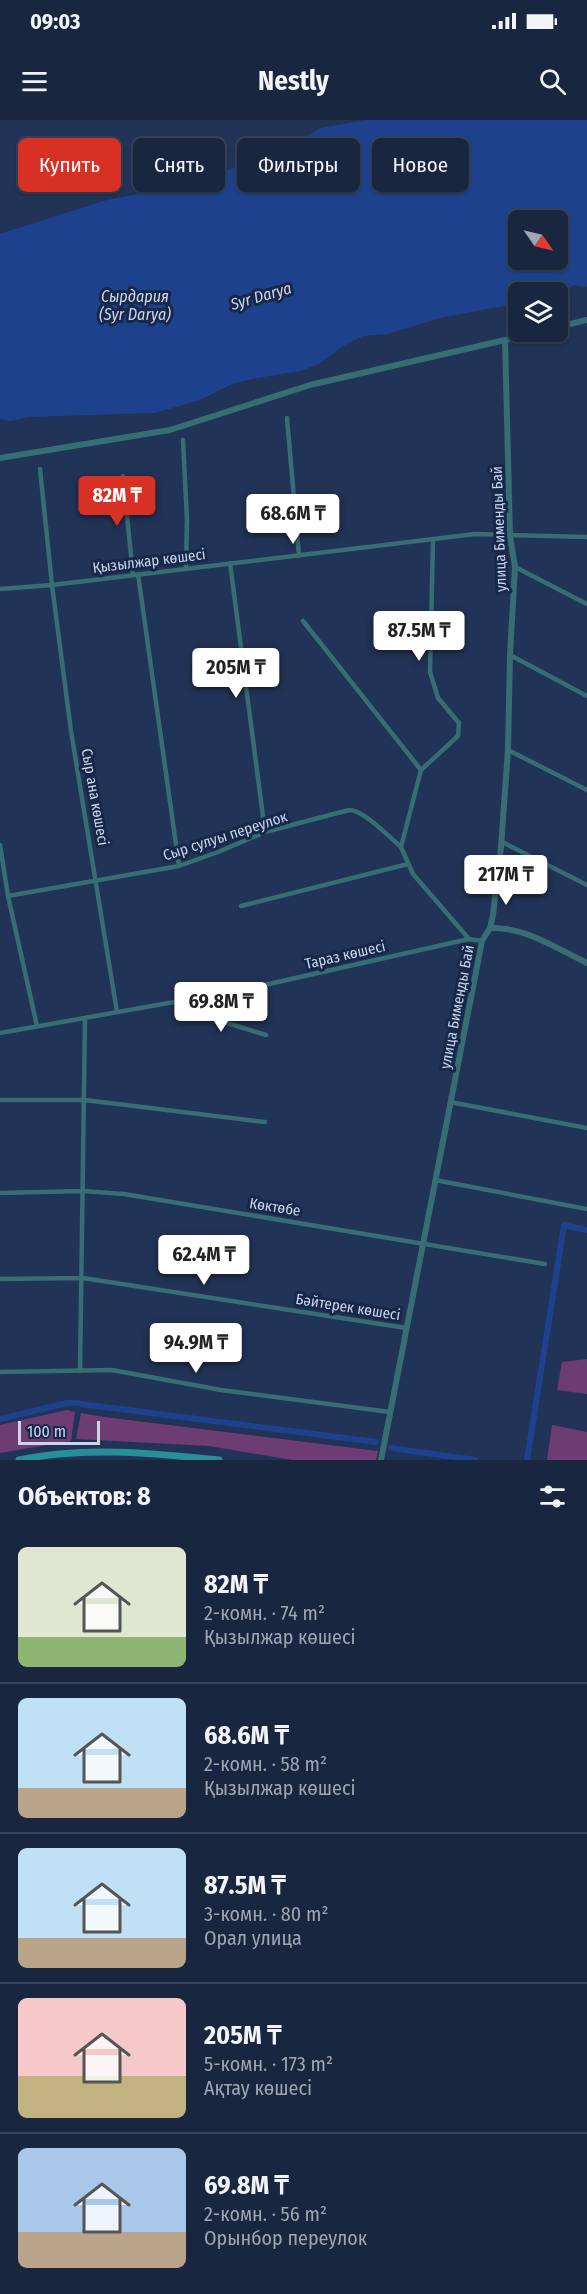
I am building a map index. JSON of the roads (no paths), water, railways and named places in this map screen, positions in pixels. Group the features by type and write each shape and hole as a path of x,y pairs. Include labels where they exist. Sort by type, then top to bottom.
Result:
{"main road":[{"path":"19,1460 76,1453 162,1454 219,1460"}],"street":[{"path":"568,325 587,320"},
{"path":"0,458 177,429 310,385 508,339"},
{"name":"улица Бименды Бай","path":"381,1460 482,941 490,928 502,842 515,567 510,536 505,340"},
{"path":"287,418 299,556"},
{"path":"183,441 187,520 186,568"},
{"name":"Сыр ана көшесі","path":"40,469 71,731 117,1012"},
{"path":"123,476 179,866"},
{"name":"Қызылжар көшесі","path":"0,589 52,585 475,534 587,537"},
{"path":"433,539 430,672 438,698 459,723 458,736 421,771 401,847 413,874 469,939"},
{"path":"230,563 265,832"},
{"path":"515,567 587,604"},
{"path":"303,621 421,771"},
{"path":"510,655 587,696"},
{"path":"508,750 587,790"},
{"name":"Сыр сулуы переулок","path":"8,896 179,866 265,832 354,810 401,847"},
{"path":"502,842 587,885"},
{"path":"0,845 8,896 37,1026"},
{"path":"241,906 408,864"},
{"path":"490,928 501,928 534,938 587,963"},
{"name":"Тараз көшесі","path":"0,1034 218,994 469,939 482,941"},
{"path":"218,994 220,1018 224,1022 266,1035"},
{"path":"81,1371 85,1019"},
{"path":"0,1100 85,1100 265,1122"},
{"path":"450,1102 587,1128"},
{"path":"435,1180 587,1209"},
{"name":"Көктөбе","path":"0,1193 83,1191 124,1194 545,1264"},
{"name":"Бәйтерек көшесі","path":"0,1279 83,1278 406,1328"},
{"path":"0,1372 112,1370 221,1390 390,1412"}],"water":[{"name":"Сырдария (Syr Darya)","path":"365,120 587,120 587,287 574,285 568,289 568,282 508,282 508,305 440,318 388,334 363,336 343,346 319,364 300,371 232,384 200,400 155,413 29,417 11,421 0,419 0,234 103,201 146,192 225,192 225,171 237,166 237,192 360,192 360,138 303,138 321,128"}],"waterway":[{"path":"527,1460 564,1225 587,1230"},
{"path":"0,1419 67,1403 78,1403"},
{"path":"81,1404 376,1442"},
{"path":"391,1448 476,1460"}],"water label":[{"name":"Syr Darya","path":"261,296"}]}
